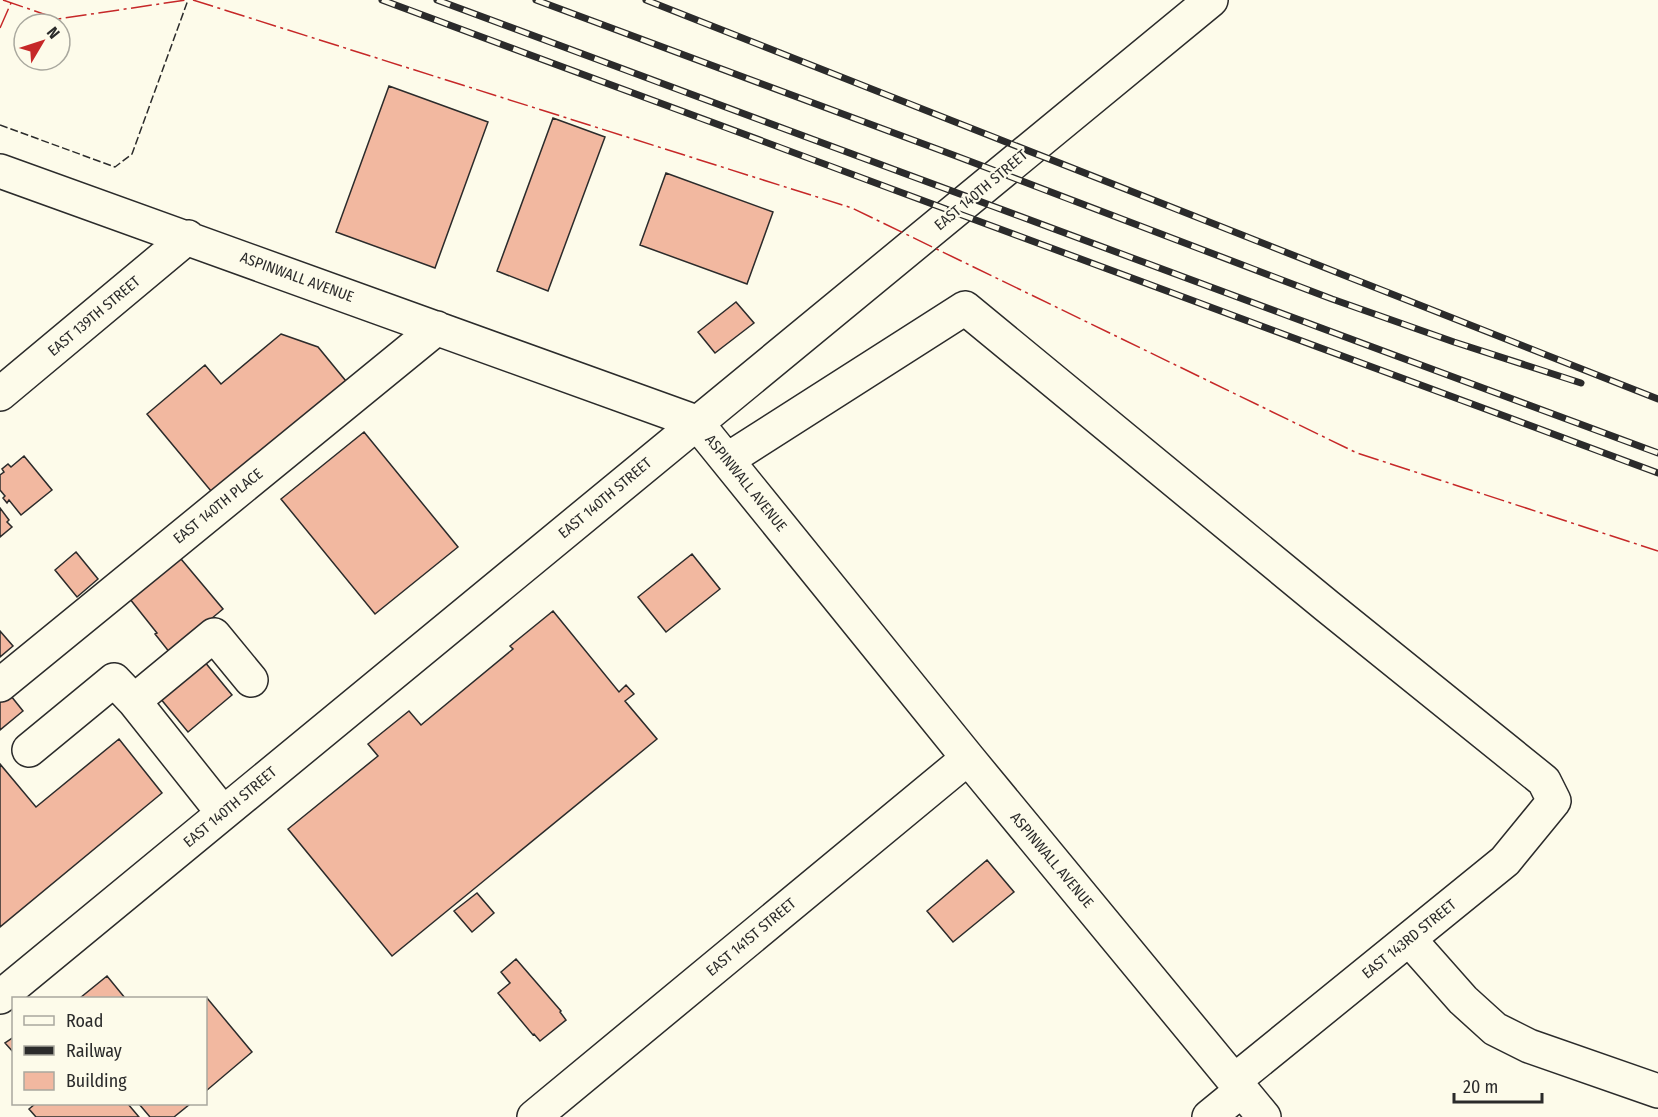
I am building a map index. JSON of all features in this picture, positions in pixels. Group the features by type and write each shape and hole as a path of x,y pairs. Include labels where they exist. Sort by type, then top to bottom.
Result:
{"street":[{"name":"EAST 140TH STREET","path":"0,997 1211,0"},
{"name":"ASPINWALL AVENUE","path":"0,171 696,422 968,758 1264,1117"},
{"name":"EAST 139TH STREET","path":"0,394 188,237"},
{"name":"EAST 143RD STREET","path":"727,460 965,308 1544,781 1554,801 1505,861 1409,939 1238,1085 1209,1117"},
{"name":"EAST 140TH PLACE","path":"0,685 437,328"},
{"path":"134,701 214,635 251,680"},
{"path":"29,750 114,680 134,701 223,813"},
{"name":"EAST 141ST STREET","path":"534,1117 968,758"},
{"path":"1409,939 1463,1000 1495,1029 1529,1046 1658,1091"}],"building":[{"path":"389,86 488,122 435,268 336,232"},
{"path":"553,118 605,137 548,291 497,271"},
{"path":"666,173 773,212 747,284 640,245"},
{"path":"736,302 754,323 715,353 698,332"},
{"path":"281,334 318,347 350,386 216,497 147,414 205,365 221,384"},
{"path":"364,432 458,547 375,614 281,499"},
{"path":"24,456 52,490 21,515 9,500 7,503 3,498 5,496 0,490 0,475 4,472 2,469 8,464 11,467"},
{"path":"0,508 12,527 0,537"},
{"path":"76,552 98,579 77,597 55,570"},
{"path":"176,553 223,609 170,653 126,594"},
{"path":"692,554 720,589 666,632 638,597"},
{"path":"553,611 619,692 626,685 634,694 625,701 657,739 392,956 288,829 378,756 368,744 409,711 421,725 513,649 510,646"},
{"path":"0,631 13,646 0,657"},
{"path":"204,661 232,695 188,732 160,698"},
{"path":"7,691 23,711 0,730 0,697"},
{"path":"119,739 162,793 0,927 0,764 36,807"},
{"path":"987,860 1014,892 953,942 927,911"},
{"path":"477,893 494,913 472,932 454,911"},
{"path":"516,959 561,1011 566,1020 540,1041 498,993 510,983 501,972"},
{"path":"107,976 124,997 81,997"},
{"path":"207,998 252,1052 207,1090"},
{"path":"12,1038 12,1051 5,1043"},
{"path":"34,1105 129,1105 139,1117 36,1117 29,1109"},
{"path":"140,1105 189,1105 174,1117 150,1117"}],"railway":[{"path":"382,0 1658,473"},
{"path":"437,0 1658,453"},
{"path":"536,0 1332,299 1581,383"},
{"path":"646,0 1658,399"}],"fence":[{"path":"0,125 115,167 132,154 188,0"}],"power":[{"path":"3,0 58,19 186,0"},
{"path":"193,0 852,208 1357,453 1658,551"},
{"path":"0,28 11,3"}]}
